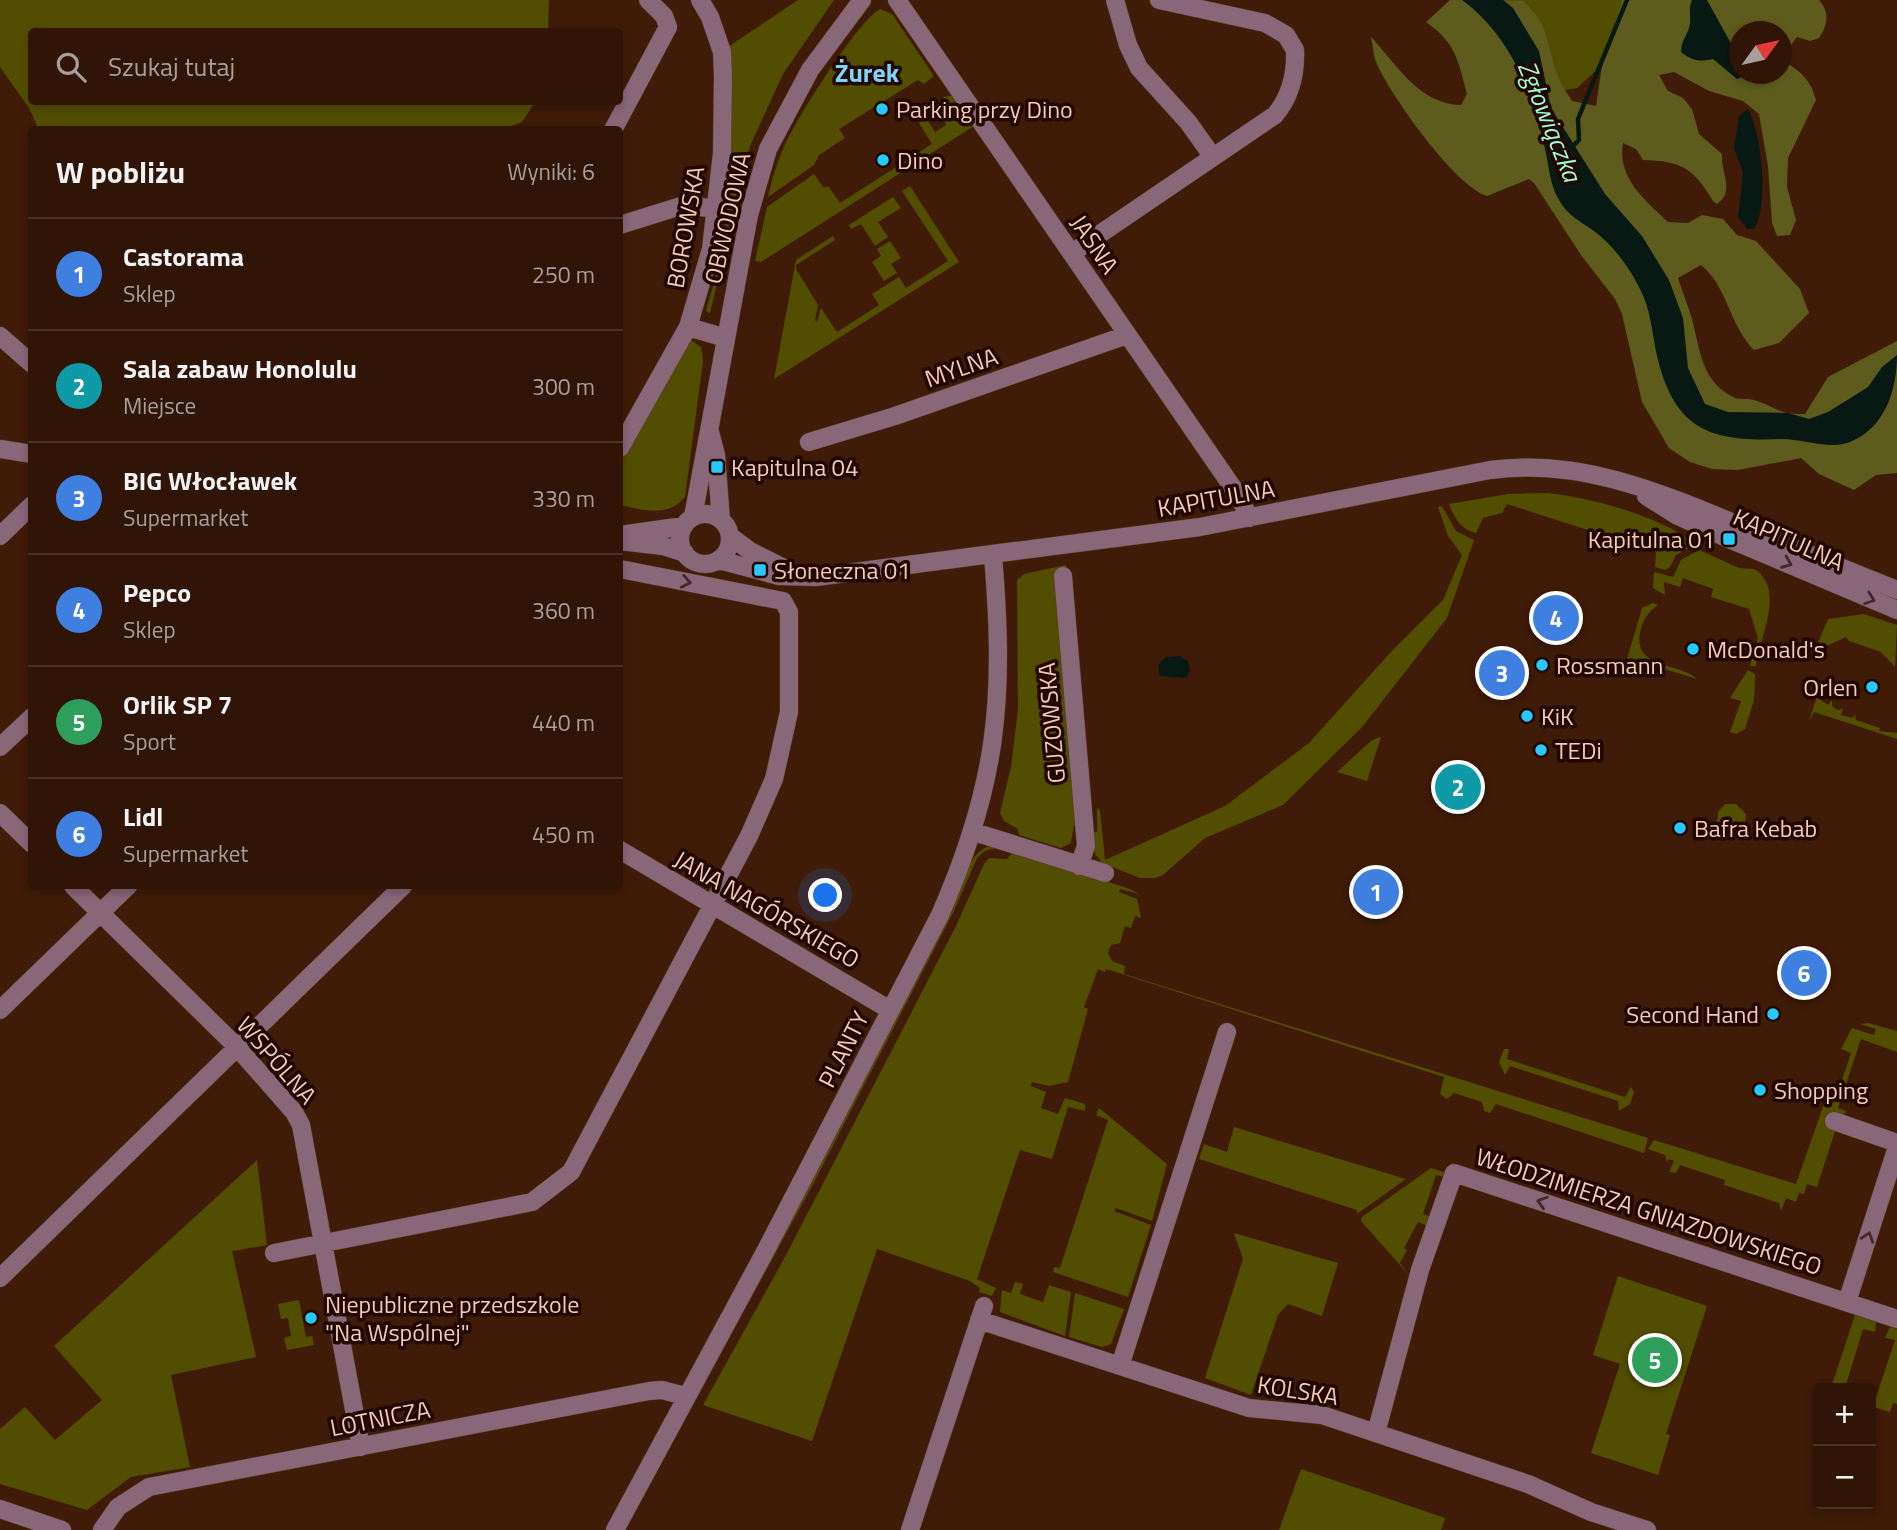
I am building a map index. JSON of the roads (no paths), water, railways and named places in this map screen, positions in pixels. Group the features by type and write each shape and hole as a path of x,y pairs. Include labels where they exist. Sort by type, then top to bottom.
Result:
{"street":[{"path":"615,126 667,27 664,16 648,0"},
{"name":"BOROWSKA","path":"623,443 688,327 711,249 722,153 722,52 710,17 700,0"},
{"name":"OBWODOWA","path":"689,521 701,480 703,450 710,432 749,215 768,149 810,70 862,0"},
{"name":"JASNA","path":"897,0 1241,498 1249,518"},
{"path":"1115,0 1139,68 1188,122 1213,158"},
{"path":"1072,253 1275,115 1285,102 1296,67 1295,50 1286,35 1265,23 1159,0"},
{"path":"623,224 684,205 717,209"},
{"path":"688,327 726,338"},
{"name":"MYLNA","path":"809,442 895,416 1127,335"},
{"path":"0,336 28,360"},
{"name":"OBWODOWA","path":"710,432 716,455 726,528"},
{"path":"0,449 28,453"},
{"name":"KAPITULNA","path":"719,560 779,576 808,577 993,556 1249,518 1518,466 1570,468 1628,484 1685,503 1897,590"},
{"name":"KAPITULNA","path":"1628,484 1687,520 1842,589 1897,610"},
{"path":"0,536 28,509"},
{"path":"623,534 689,521 708,514 750,551 808,577"},
{"path":"685,553 681,545 689,521"},
{"path":"623,541 663,546 685,553 701,564 719,560 726,553 726,528"},
{"name":"PLANTY","path":"615,1530 766,1250 940,915 974,832 988,777 997,716 999,654 993,556"},
{"path":"274,1253 532,1202 571,1172 713,906 774,779 789,712 789,612 783,601 623,570"},
{"name":"GUZOWSKA","path":"1063,576 1086,846 1079,866"},
{"path":"0,747 28,721"},
{"path":"0,813 28,840"},
{"path":"974,832 1105,873"},
{"name":"JANA NAGÓRSKIEGO","path":"623,852 890,1010"},
{"name":"WSPÓLNA","path":"76,889 236,1046 284,1098 301,1125 361,1447"},
{"path":"0,1010 125,889"},
{"path":"0,1278 400,889"},
{"path":"1120,1366 1227,1032"},
{"name":"WŁODZIMIERZA GNIAZDOWSKIEGO","path":"1834,1121 1897,1145 1847,1301"},
{"name":"WŁODZIMIERZA GNIAZDOWSKIEGO","path":"1376,1433 1420,1270 1454,1173 1897,1319"},
{"name":"KOLSKA","path":"910,1530 982,1313 1120,1366 1250,1408 1322,1415 1521,1481 1591,1511 1647,1530"},
{"name":"LOTNICZA","path":"102,1530 118,1507 149,1487 649,1391 663,1390 685,1396"},
{"path":"0,1509 62,1530"}],"water":[{"name":"Zgłowiączka","path":"1462,0 1503,0 1513,8 1539,51 1551,108 1605,194 1642,236 1669,280 1683,318 1688,368 1705,404 1728,412 1788,413 1809,419 1828,412 1868,387 1882,367 1897,355 1895,381 1887,406 1872,427 1850,442 1825,445 1790,439 1735,438 1700,427 1686,416 1674,401 1665,381 1647,305 1636,281 1608,243 1570,214 1559,200 1534,107 1517,67 1494,30"},
{"path":"1692,0 1707,0 1729,40 1729,72 1713,59 1696,60 1681,52 1690,24"},
{"path":"1748,109 1757,134 1762,169 1761,204 1754,229 1747,229 1738,217 1743,173 1734,148 1739,116"},
{"path":"1180,656 1188,661 1190,670 1186,678 1160,676 1158,665 1166,657"}],"waterway":[{"name":"Zgłowiączka","path":"1572,147 1579,140 1578,119 1627,0"}],"place":[{"name":"Parking przy Dino","path":"882,109"},
{"name":"Dino","path":"883,160"},
{"name":"Kapitulna 04","path":"717,467"},
{"name":"Kapitulna 01","path":"1729,539"},
{"name":"Słoneczna 01","path":"760,570"},
{"name":"Pepco","path":"1556,618"},
{"name":"McDonald's","path":"1693,649"},
{"name":"Rossmann","path":"1542,665"},
{"name":"BIG Włocławek","path":"1502,673"},
{"name":"Orlen","path":"1872,687"},
{"name":"KiK","path":"1527,716"},
{"name":"TEDi","path":"1541,750"},
{"name":"Sala zabaw Honolulu","path":"1458,787"},
{"name":"Bafra Kebab","path":"1680,828"},
{"name":"Castorama","path":"1376,892"},
{"name":"Lidl","path":"1804,973"},
{"name":"Second Hand","path":"1773,1014"},
{"name":"Shopping","path":"1760,1090"},
{"name":"Niepubliczne przedszkole \"Na Wspólnej\"","path":"311,1318"},
{"name":"Orlik SP 7","path":"1655,1360"}],"district":[{"name":"Żurek","path":"867,72"}]}
